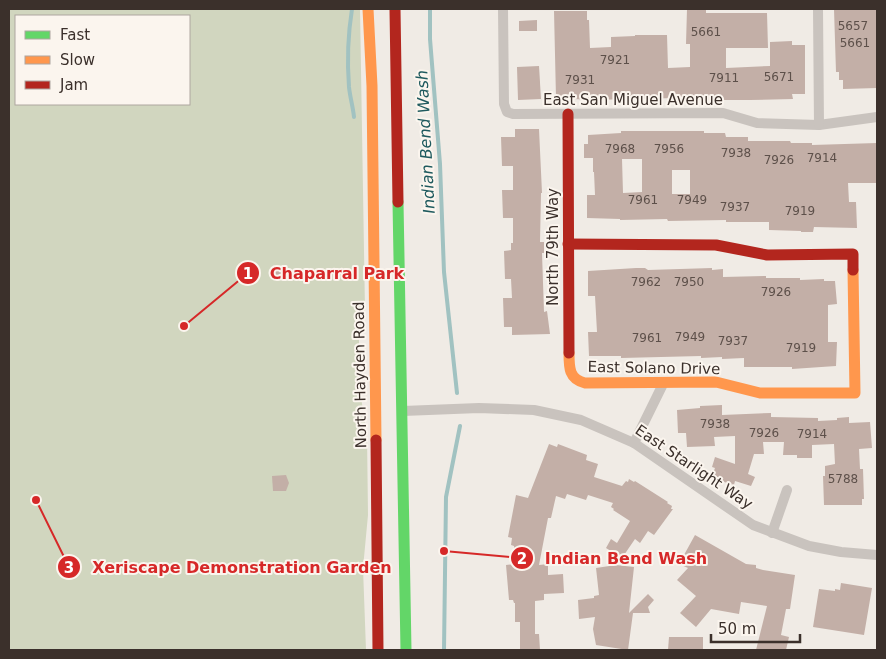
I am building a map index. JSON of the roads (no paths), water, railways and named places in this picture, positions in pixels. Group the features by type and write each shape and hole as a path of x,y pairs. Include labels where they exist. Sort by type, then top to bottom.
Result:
{"main road":[{"name":"North Hayden Road","path":"368,9 372,86 378,649"},
{"path":"395,9 406,650"},
{"name":"North 79th Way","path":"568,114 569,368 573,378"},
{"name":"East Solano Drive","path":"568,244 716,245 767,256 853,254 855,393 760,393 716,382 585,383 573,378"},
{"path":"378,649 390,649"}],"street":[{"name":"East San Miguel Avenue","path":"503,9 504,104 507,112 513,114 723,113 757,123 820,125 877,117"},
{"path":"818,9 820,125"},
{"path":"634,442 664,382"},
{"name":"East Starlight Way","path":"403,411 479,408 534,410 581,420 634,442 682,474 735,514 772,534 809,546 841,552 877,555"},
{"path":"772,534 787,490"}],"waterway":[{"path":"352,9 348,67 354,117"},
{"name":"Indian Bend Wash","path":"430,9 430,39 440,164 444,272 457,393"},
{"name":"Indian Bend Wash","path":"444,650 446,497 460,426"}],"place":[{"name":"Chaparral Park","path":"184,326"},
{"name":"Xeriscape Demonstration Garden","path":"36,500"},
{"name":"Indian Bend Wash","path":"444,551"}]}
